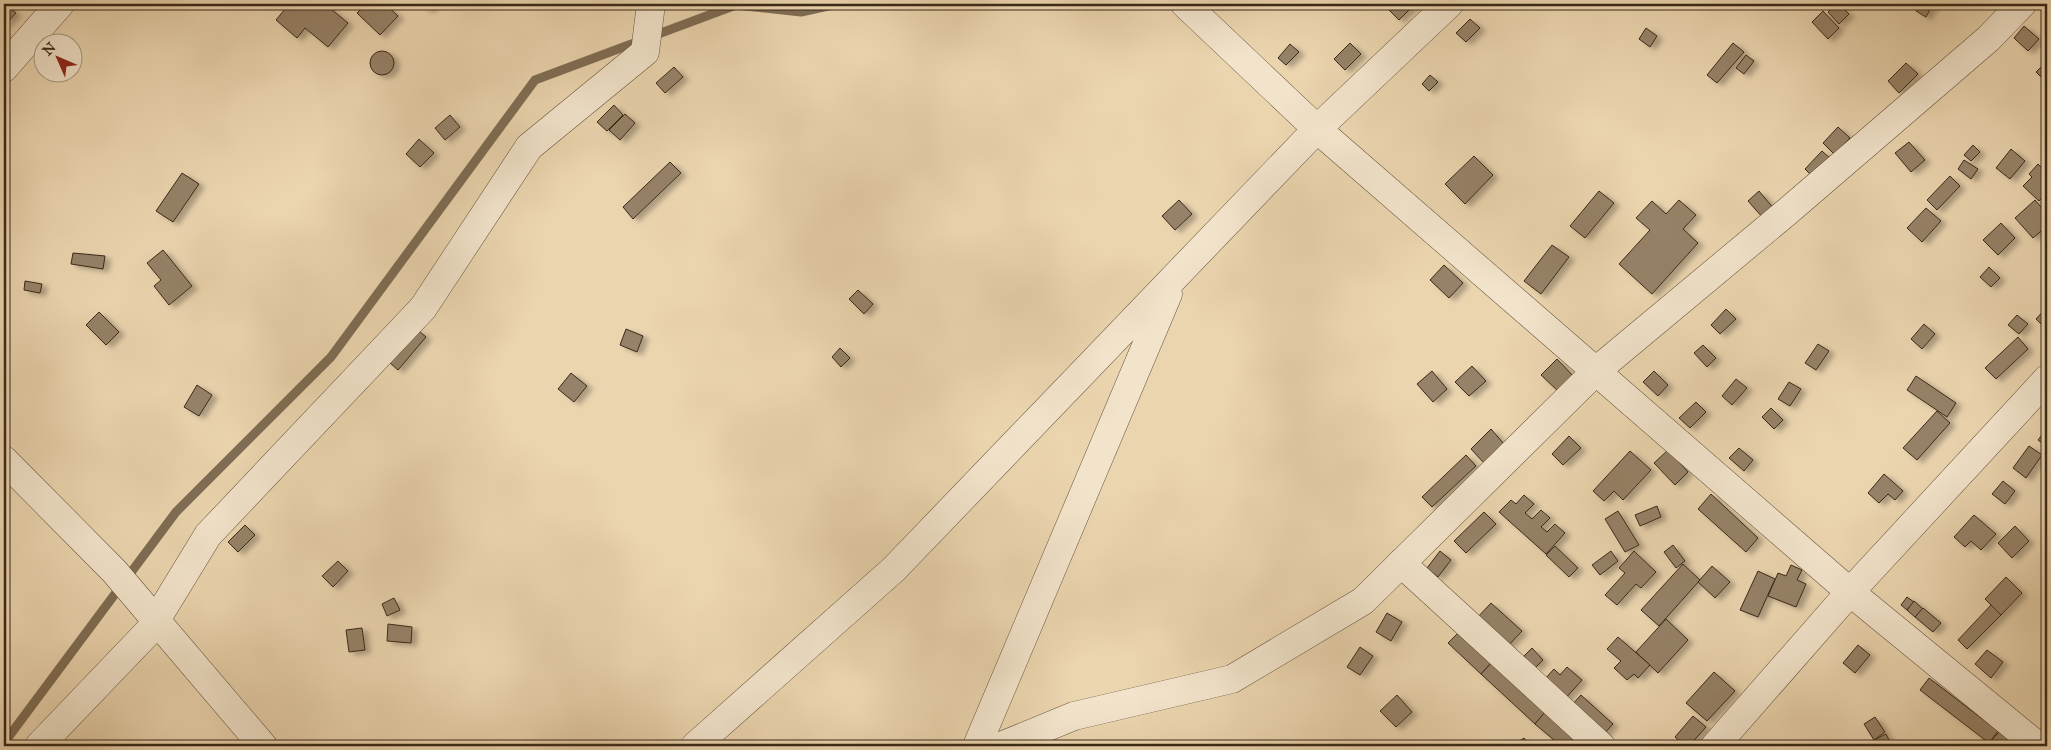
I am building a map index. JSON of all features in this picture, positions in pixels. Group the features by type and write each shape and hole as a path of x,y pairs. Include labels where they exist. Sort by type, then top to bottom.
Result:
{"street":[{"path":"4,68 60,4"},
{"path":"39,746 150,630 208,535 423,308 529,147 645,52 651,4"},
{"path":"1186,4 1317,129 1850,592 2038,746"},
{"path":"695,746 894,569 1317,129 1449,4"},
{"path":"1001,746 1074,716 1232,679 1363,601 1596,371 1788,211 1980,46 2022,4"},
{"path":"977,746 1174,278"},
{"path":"1716,746 1850,592 2047,379"},
{"path":"4,460 114,571 263,746"},
{"path":"1402,563 1601,746"}],"building":[{"path":"4,4 16,13 4,26"},
{"path":"289,4 325,4 348,23 328,47 305,28 297,38 276,20"},
{"path":"366,4 385,4 398,16 380,35 357,13"},
{"path":"421,4 434,4 428,10"},
{"path":"1392,4 1415,4 1399,20 1387,8"},
{"path":"1836,4 1839,4 1849,14 1839,24 1828,12"},
{"path":"1920,4 1933,4 1926,17 1916,11"},
{"path":"1823,11 1839,28 1828,39 1812,22"},
{"path":"1470,19 1480,28 1466,42 1456,33"},
{"path":"2024,26 2039,39 2028,51 2014,38"},
{"path":"1646,28 1657,36 1650,47 1639,39"},
{"path":"1350,43 1361,54 1345,70 1334,59"},
{"path":"1733,43 1744,52 1717,83 1707,75"},
{"path":"1290,44 1299,52 1286,65 1278,58"},
{"path":"382,51 387,52 393,58 393,68 387,74 382,75 377,74 371,68 370,63 371,58 377,52"},
{"path":"1746,55 1754,61 1744,74 1736,68"},
{"path":"2047,61 2047,83 2036,72"},
{"path":"1906,63 1918,74 1899,93 1888,81"},
{"path":"674,67 683,77 665,93 656,83"},
{"path":"1430,75 1438,82 1429,91 1422,84"},
{"path":"614,105 623,115 607,131 597,122"},
{"path":"625,114 635,123 620,140 609,130"},
{"path":"450,115 460,127 445,140 435,128"},
{"path":"1838,127 1850,138 1834,154 1823,143"},
{"path":"419,139 434,153 420,167 406,154"},
{"path":"1909,142 1925,160 1911,172 1895,153"},
{"path":"1973,145 1980,152 1971,161 1964,155"},
{"path":"2011,149 2025,161 2010,179 1996,168"},
{"path":"1822,151 1833,161 1816,180 1805,169"},
{"path":"1474,156 1493,175 1465,204 1445,184"},
{"path":"1964,160 1978,169 1971,179 1958,169"},
{"path":"670,162 681,173 633,219 623,207"},
{"path":"2038,164 2047,173 2047,192 2039,201 2023,186 2032,177 2029,174"},
{"path":"182,173 199,184 173,222 156,211"},
{"path":"1950,176 1960,186 1937,210 1927,200"},
{"path":"1599,191 1614,203 1585,238 1570,226"},
{"path":"1759,191 1775,210 1764,219 1748,201"},
{"path":"1179,200 1192,214 1175,230 1162,216"},
{"path":"1679,200 1696,215 1683,229 1698,243 1652,294 1619,264 1650,230 1636,218 1652,201 1666,214"},
{"path":"2035,200 2047,214 2047,226 2033,238 2015,218"},
{"path":"1926,208 1941,221 1922,242 1907,228"},
{"path":"2001,223 2015,238 1998,255 1983,240"},
{"path":"1552,245 1569,257 1541,294 1524,281"},
{"path":"163,250 192,286 169,305 154,286 161,280 147,263"},
{"path":"73,253 105,256 103,269 71,264"},
{"path":"1444,265 1463,283 1449,298 1430,280"},
{"path":"1989,267 2000,278 1991,287 1980,277"},
{"path":"25,281 42,284 40,293 24,290"},
{"path":"858,290 873,304 864,314 849,299"},
{"path":"2047,307 2047,330 2036,319"},
{"path":"1726,309 1736,319 1720,334 1711,325"},
{"path":"99,312 119,332 106,345 86,325"},
{"path":"2017,315 2028,324 2019,334 2008,325"},
{"path":"1924,324 1935,334 1922,349 1911,339"},
{"path":"626,329 643,336 637,352 620,345"},
{"path":"418,330 426,337 398,370 389,362"},
{"path":"2018,337 2028,349 1996,379 1985,368"},
{"path":"1818,344 1829,351 1816,370 1805,363"},
{"path":"1703,345 1716,358 1707,367 1694,353"},
{"path":"840,348 850,358 841,367 832,357"},
{"path":"1557,359 1575,378 1560,393 1541,375"},
{"path":"1472,366 1486,381 1469,396 1455,382"},
{"path":"1432,371 1447,389 1433,402 1417,384"},
{"path":"1654,371 1668,385 1658,396 1643,382"},
{"path":"571,373 587,386 574,402 558,389"},
{"path":"1916,376 1956,403 1947,417 1907,390"},
{"path":"1736,379 1747,388 1732,405 1722,396"},
{"path":"1789,382 1801,389 1790,406 1778,399"},
{"path":"197,385 212,395 199,416 184,407"},
{"path":"1696,402 1706,412 1690,428 1679,418"},
{"path":"1771,408 1783,420 1774,429 1762,417"},
{"path":"1937,411 1950,423 1917,460 1903,448"},
{"path":"2047,428 2047,447 2038,440"},
{"path":"1491,429 1504,444 1484,463 1471,449"},
{"path":"1569,436 1581,448 1563,465 1552,454"},
{"path":"2029,446 2042,455 2026,478 2013,468"},
{"path":"1739,448 1753,460 1744,471 1729,458"},
{"path":"1668,450 1688,472 1675,485 1654,463"},
{"path":"1630,451 1651,470 1623,500 1614,491 1604,501 1593,491"},
{"path":"1466,455 1476,466 1432,507 1422,497"},
{"path":"1884,474 1903,491 1895,500 1888,494 1879,503 1868,493"},
{"path":"2003,481 2015,491 2005,504 1992,494"},
{"path":"1711,494 1758,538 1746,552 1698,509"},
{"path":"1524,495 1534,504 1525,513 1532,519 1541,510 1550,518 1541,527 1547,532 1555,524 1565,533 1546,554 1499,512 1511,500 1516,504"},
{"path":"1657,506 1661,517 1640,526 1635,515"},
{"path":"1618,511 1639,545 1625,552 1605,519"},
{"path":"1484,512 1496,524 1466,553 1454,541"},
{"path":"1974,515 1996,534 1981,550 1971,541 1965,547 1954,537"},
{"path":"245,525 255,535 238,552 228,542"},
{"path":"2015,526 2029,541 2012,558 1998,543"},
{"path":"1673,545 1685,561 1676,568 1664,552"},
{"path":"1555,546 1578,568 1569,577 1546,555"},
{"path":"1440,551 1451,560 1438,577 1427,568"},
{"path":"1611,551 1618,561 1600,575 1592,565"},
{"path":"1634,551 1656,572 1641,588 1636,584 1617,605 1605,595 1625,573 1619,568"},
{"path":"338,561 348,571 333,587 322,576"},
{"path":"1683,564 1700,580 1659,626 1641,610"},
{"path":"1791,565 1802,570 1797,580 1806,584 1796,607 1768,596 1778,573 1786,576"},
{"path":"1712,566 1730,582 1715,598 1698,582"},
{"path":"1758,571 1775,579 1758,617 1740,610"},
{"path":"2006,577 2022,593 2001,615 1985,599"},
{"path":"1907,597 1914,602 1907,610 1901,605"},
{"path":"394,598 400,610 387,616 382,604"},
{"path":"1914,601 1923,609 1915,617 1907,610"},
{"path":"1491,603 1522,631 1506,648 1476,619"},
{"path":"1991,605 2001,615 1967,649 1958,640"},
{"path":"1923,608 1941,623 1933,632 1915,617"},
{"path":"1387,613 1402,622 1391,641 1376,632"},
{"path":"1666,619 1688,640 1658,673 1636,652"},
{"path":"388,624 412,627 411,643 387,641"},
{"path":"362,628 365,650 349,652 346,630"},
{"path":"1461,630 1493,661 1481,674 1448,643"},
{"path":"1618,637 1650,665 1638,678 1634,674 1627,680 1614,668 1621,661 1607,649"},
{"path":"1858,645 1870,655 1855,673 1843,663"},
{"path":"1360,647 1373,656 1360,675 1347,667"},
{"path":"1532,648 1543,660 1535,668 1524,656"},
{"path":"1987,650 2003,662 1991,678 1975,664"},
{"path":"1493,661 1547,711 1535,724 1481,674"},
{"path":"1567,667 1582,680 1564,700 1543,681 1554,669 1560,675"},
{"path":"1714,672 1735,691 1707,721 1686,703"},
{"path":"1929,678 1998,731 1989,743 1920,690"},
{"path":"1397,695 1412,712 1396,727 1380,711"},
{"path":"1581,695 1613,724 1602,736 1570,707"},
{"path":"1545,712 1585,746 1561,746 1535,724"},
{"path":"1693,716 1706,727 1689,746 1685,746 1675,737"},
{"path":"1875,717 1885,732 1874,740 1864,724"},
{"path":"1999,732 2016,746 1993,746 1989,743"},
{"path":"1886,734 1892,746 1878,746 1874,740"},
{"path":"1524,738 1530,746 1512,746"}],"waterway":[{"path":"4,743 176,512 331,357 535,80 736,5 801,12 837,4"}]}
